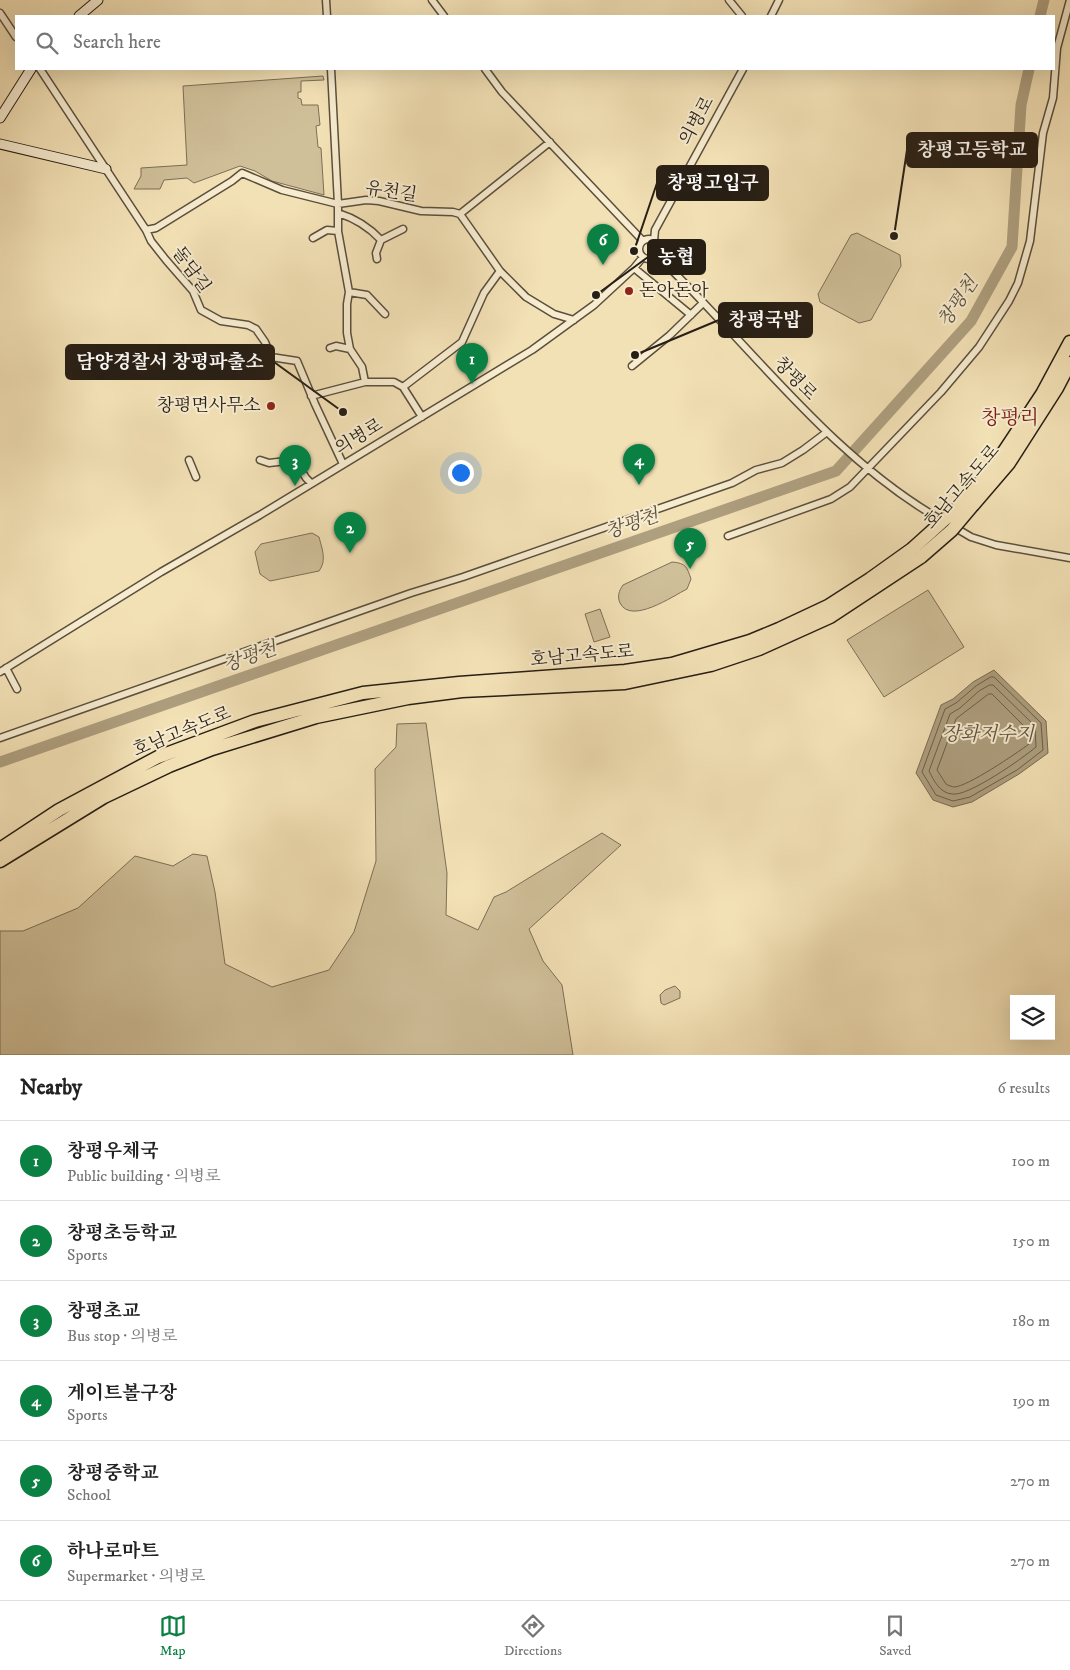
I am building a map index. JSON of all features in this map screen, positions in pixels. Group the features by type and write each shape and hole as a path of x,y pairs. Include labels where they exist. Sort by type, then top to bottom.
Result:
{"highway":[{"name":"호남고속도로","path":"968,504 1042,394 1070,342"},
{"name":"호남고속도로","path":"0,862 104,797 170,766 212,749 316,717 408,698 462,692 625,683 711,665 759,649 830,617 917,553 1009,463 1057,388 1070,363"},
{"name":"호남고속도로","path":"0,849 58,810 158,757 255,721 363,692 625,671 672,664 750,641 779,629 828,606 870,579 917,553"}],"street":[{"path":"80,15 98,0"},
{"path":"326,0 327,15"},
{"path":"432,0 443,15"},
{"path":"729,0 741,15"},
{"path":"772,15 779,0"},
{"path":"728,536 831,499 850,487 942,392 979,347 1009,301 1018,283 1030,241 1043,134 1053,98 1057,48 1070,0"},
{"path":"0,13 15,36"},
{"path":"0,118 30,70"},
{"path":"41,70 146,230 156,228 242,173 282,190 338,204"},
{"path":"331,70 338,231 349,292 347,333 350,350 362,367 365,382"},
{"path":"485,70 502,92 643,241"},
{"name":"의병로","path":"654,241 655,230 742,70"},
{"path":"550,142 460,214 500,271 526,297 554,314 574,320"},
{"path":"0,144 106,170"},
{"name":"유천길","path":"338,204 366,200 380,201 421,211 460,214"},
{"path":"338,213 366,227 380,240"},
{"path":"377,259 376,253 380,240 403,229"},
{"name":"돌담길","path":"146,230 156,248 192,291 201,310 222,321 256,329 265,342 271,357 297,361 343,464"},
{"path":"312,238 326,230 338,231"},
{"path":"643,241 654,241 658,246 657,255 651,259 643,257 639,251 640,244 643,241"},
{"name":"창평로","path":"657,255 764,369 867,469 925,511 971,537 996,545 1070,558"},
{"name":"의병로","path":"2,672 162,572 260,515 532,350 594,305 634,268 643,257"},
{"path":"634,268 691,315"},
{"path":"403,387 462,342 484,293 500,271"},
{"path":"349,292 367,295 385,314"},
{"path":"632,366 670,335 704,303"},
{"path":"330,348 336,346 350,350"},
{"path":"311,396 365,382 394,382 403,387 422,417"},
{"path":"0,738 411,593 463,577 732,483 756,470 782,463 829,433"},
{"path":"189,460 196,477"},
{"path":"260,460 269,463 295,460 311,483"},
{"path":"2,672 17,689"}],"shaded area":[{"path":"323,76 324,80 301,81 301,92 298,92 298,98 301,99 302,105 318,105 320,125 316,126 318,147 321,148 324,195 272,181 255,171 240,166 194,183 187,178 164,180 160,189 134,189 141,176 141,168 187,165 183,86"},
{"path":"857,233 900,255 901,266 871,320 859,323 820,302 818,294 851,235"},
{"path":"312,533 319,537 322,550 323,563 319,571 270,581 260,574 255,552 261,544"},
{"path":"672,562 680,563 687,569 691,579 687,589 652,607 633,611 625,609 620,603 619,598 620,589 623,585"},
{"path":"928,590 964,647 884,697 847,640"},
{"path":"600,609 610,637 594,642 585,614"},
{"path":"426,723 447,873 446,915 478,930 494,897 506,892 602,833 621,845 529,929 543,961 562,985 573,1055 0,1055 0,931 23,931 78,908 135,856 173,866 193,854 207,856 215,892 225,964 272,987 329,970 354,932 376,861 375,769 396,747 397,724"},
{"path":"675,986 680,991 680,998 664,1005 661,1003 660,995 665,990"}],"water":[{"name":"장화저수지","path":"994,670 1046,721 1048,753 1019,774 972,802 953,807 933,800 916,773 941,705 953,699 973,682"}],"waterway":[{"name":"창평천","path":"1040,15 1044,0"},
{"name":"창평천","path":"0,762 836,471 971,321 1012,247 1021,105 1029,70"}],"place":[{"name":"창평고등학교","path":"894,236"},
{"name":"창평고입구","path":"634,251"},
{"name":"하나로마트","path":"603,265"},
{"name":"돈아돈아","path":"629,291"},
{"name":"농협","path":"596,295"},
{"name":"창평국밥","path":"635,355"},
{"name":"창평우체국","path":"472,384"},
{"name":"창평면사무소","path":"271,406"},
{"name":"담양경찰서 창평파출소","path":"343,412"},
{"name":"게이트볼구장","path":"639,485"},
{"name":"창평초교","path":"295,486"},
{"name":"창평초등학교","path":"350,553"},
{"name":"창평중학교","path":"690,569"}],"district":[{"name":"창평리","path":"1010,418"}]}
